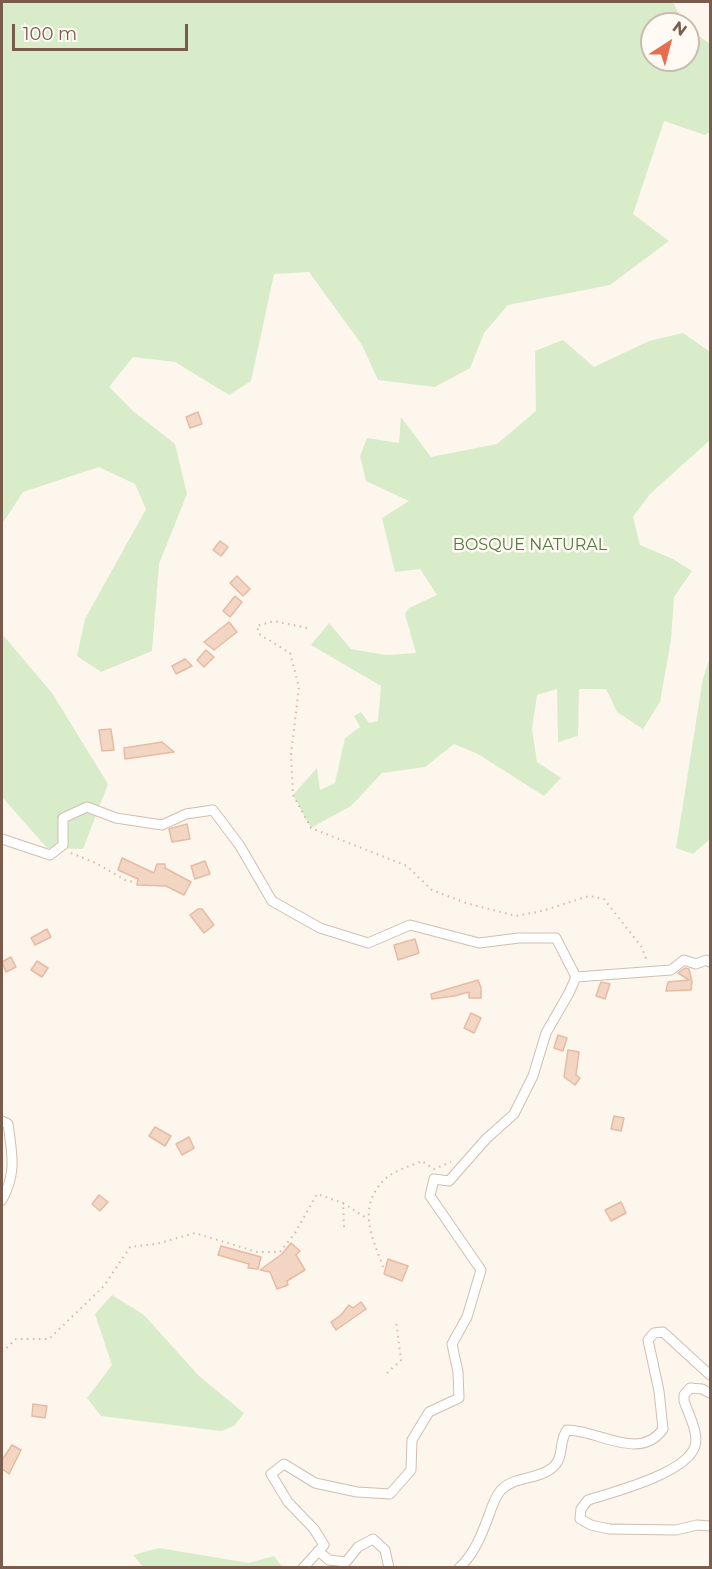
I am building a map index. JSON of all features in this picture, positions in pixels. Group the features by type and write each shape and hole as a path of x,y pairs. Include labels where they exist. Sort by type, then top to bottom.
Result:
{"street":[{"path":"2,839 50,855 63,845 63,818 87,807 116,818 162,825 186,814 213,810 240,846 272,901 320,928 368,943 410,925 479,943 519,938 556,938 576,977"},
{"path":"576,977 645,970 671,970 684,960 696,964 706,960 711,962"},
{"path":"303,1568 324,1545 314,1529 288,1502 271,1474 284,1464 315,1483 357,1492 390,1494 411,1470 412,1440 429,1412 459,1398 458,1372 452,1344 467,1317 481,1270 429,1196 434,1179 449,1180 486,1139 514,1114 533,1076 546,1033 576,977"},
{"path":"2,1121 8,1124 12,1149 12,1177 2,1200"},
{"path":"459,1568 474,1550 502,1488 541,1475 553,1468 559,1460 562,1437 567,1430 578,1430 629,1445 648,1442 657,1437 663,1429 659,1391 648,1340 654,1333 663,1332 696,1364 711,1375"},
{"path":"711,1393 702,1389 690,1388 684,1395 696,1436 696,1444 692,1453 664,1474 588,1500 581,1509 580,1519 609,1529 676,1530 697,1525 711,1526"},
{"path":"318,1551 329,1560 346,1562 358,1547 373,1539 385,1550 389,1568"}],"path":[{"path":"307,628 274,621 258,626 259,634 290,653 299,687 291,755 293,795 311,828 408,866 432,890 466,903 516,916 542,911 589,896 604,899 641,946 647,962 645,970"},
{"path":"58,849 96,863 125,880 133,882"},
{"path":"383,1267 368,1219 371,1201 385,1178 422,1161 434,1169 447,1165 456,1158"},
{"path":"2,1352 16,1339 49,1339 104,1286 130,1247 156,1244 195,1233 257,1252 280,1252 296,1233 317,1194 343,1203 368,1219"},
{"path":"343,1203 344,1227"},
{"path":"387,1373 401,1360 396,1322"}],"green space":[{"path":"2,2 673,2 678,12 640,12 640,72 700,72 700,37 710,44 710,132 705,135 664,121 633,214 669,241 610,285 508,305 484,333 470,368 435,387 378,380 362,345 309,272 274,274 251,381 229,395 175,362 133,357 109,387 133,411 175,444 187,494 159,564 152,651 101,672 77,656 85,619 146,509 135,484 99,467 23,492 2,524"},
{"name":"BOSQUE NATURAL","path":"683,333 710,352 710,440 650,494 633,517 640,545 673,559 692,571 674,597 671,640 660,702 643,729 617,712 606,689 579,689 578,736 558,742 557,689 537,695 532,729 537,762 561,778 544,796 478,754 454,744 425,767 382,773 351,806 311,828 293,795 317,768 320,790 335,783 345,738 360,727 354,716 361,712 369,723 378,721 381,686 311,645 329,623 351,649 386,655 416,653 405,614 409,608 437,595 420,569 395,572 382,518 409,501 366,481 360,456 367,438 399,443 401,417 431,457 497,444 536,411 535,351 563,340 594,367 649,341"},
{"path":"2,634 52,693 108,784 83,849 47,848 2,797"},
{"path":"710,658 709,840 693,854 676,848 703,678"},
{"path":"112,1295 144,1315 199,1376 244,1413 234,1426 221,1431 101,1416 87,1398 112,1365 95,1314"},
{"path":"159,1548 249,1563 274,1556 282,1567 143,1567 133,1555"}],"building":[{"path":"198,412 202,424 190,428 186,417"},
{"path":"220,541 228,547 221,556 213,550"},
{"path":"237,576 250,589 243,596 230,583"},
{"path":"235,596 242,602 230,617 223,611"},
{"path":"229,622 237,632 214,650 204,642"},
{"path":"206,650 214,657 204,667 197,660"},
{"path":"185,659 192,666 176,674 172,666"},
{"path":"111,729 114,750 102,751 99,730"},
{"path":"162,742 174,752 125,759 124,748"},
{"path":"187,824 190,839 172,842 169,829"},
{"path":"122,858 154,873 157,864 165,864 165,868 191,882 184,895 166,886 137,885 138,879 118,870"},
{"path":"205,861 210,874 195,879 191,866"},
{"path":"202,909 214,925 204,933 190,915"},
{"path":"47,929 51,937 35,945 31,938"},
{"path":"415,939 419,953 398,960 394,945"},
{"path":"11,957 16,967 6,972 2,962"},
{"path":"37,961 48,968 42,977 31,970"},
{"path":"685,968 689,969 691,990 666,991 668,982 689,980 678,973"},
{"path":"478,980 481,998 469,998 469,992 432,999 431,994"},
{"path":"601,982 610,984 605,999 596,996"},
{"path":"471,1013 481,1018 474,1033 464,1028"},
{"path":"558,1035 567,1038 563,1051 554,1048"},
{"path":"568,1050 579,1052 576,1075 580,1078 575,1085 564,1077"},
{"path":"614,1116 624,1118 621,1131 611,1129"},
{"path":"155,1127 171,1136 165,1146 149,1136"},
{"path":"189,1137 194,1148 182,1155 176,1144"},
{"path":"99,1195 108,1202 100,1211 92,1204"},
{"path":"621,1202 626,1213 611,1221 605,1210"},
{"path":"291,1243 300,1251 296,1255 305,1270 287,1281 288,1285 277,1289 270,1272 260,1270 282,1254"},
{"path":"221,1246 261,1257 258,1269 248,1268 249,1264 218,1255"},
{"path":"388,1259 408,1266 402,1281 384,1274"},
{"path":"361,1302 366,1309 336,1330 331,1322 349,1305 353,1308"},
{"path":"33,1404 47,1406 45,1418 32,1416"},
{"path":"12,1445 21,1450 9,1474 2,1469 2,1460"}]}
